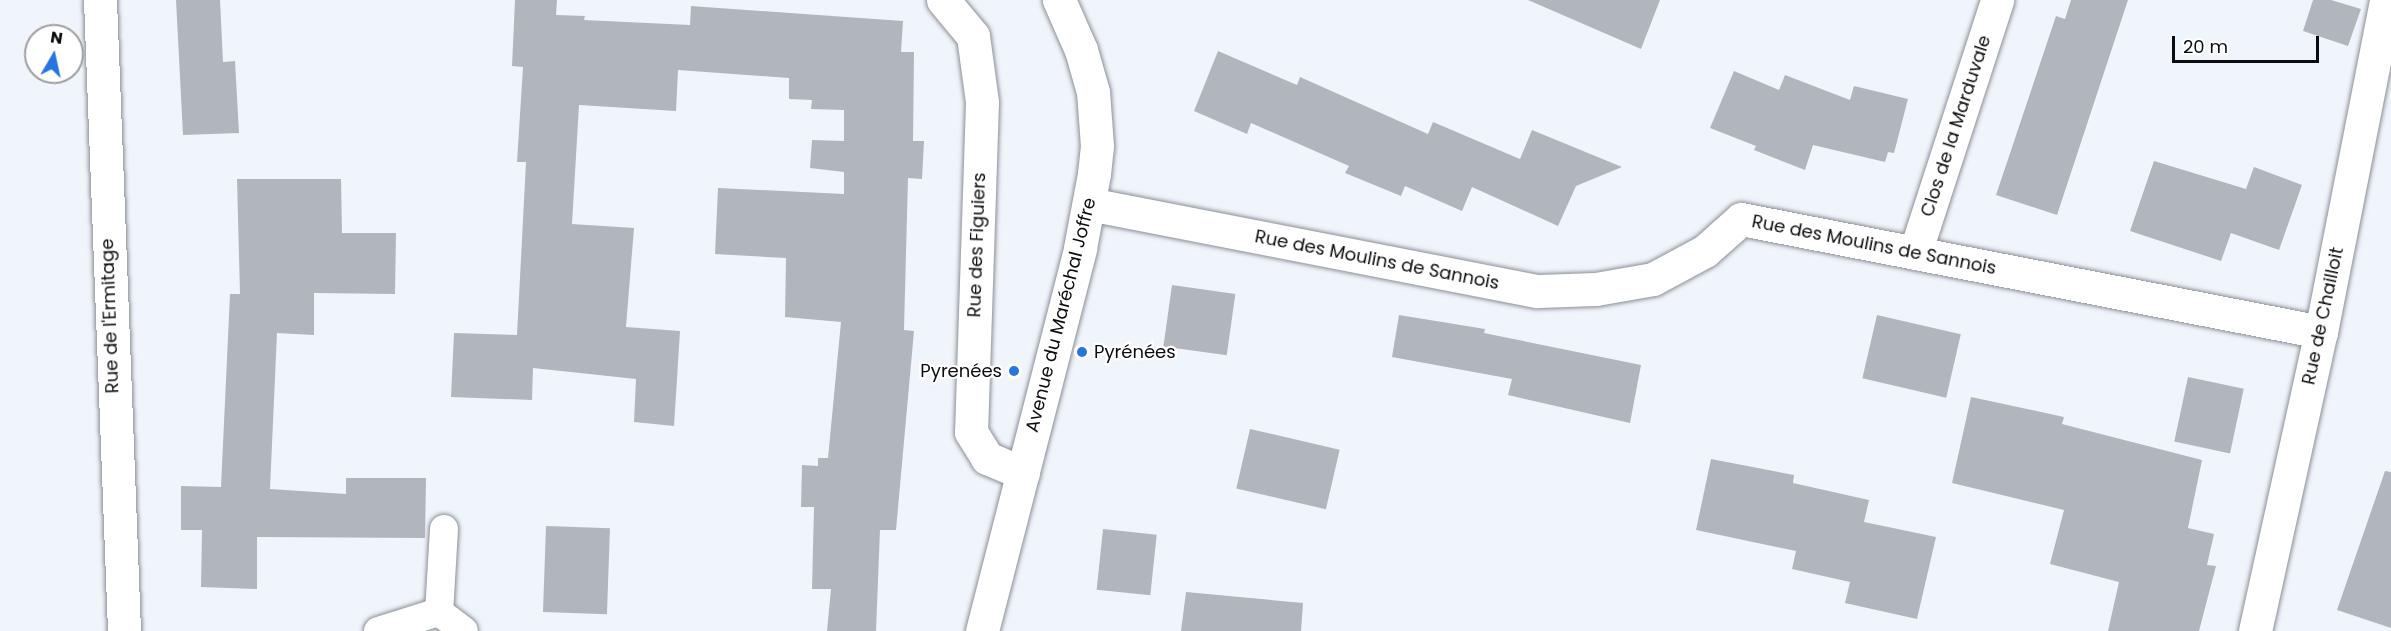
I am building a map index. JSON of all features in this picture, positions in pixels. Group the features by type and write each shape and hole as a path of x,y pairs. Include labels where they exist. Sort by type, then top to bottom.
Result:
{"street":[{"name":"Rue de l'Ermitage","path":"100,0 124,631"},
{"name":"Rue des Figuiers","path":"943,0 974,36 982,102 971,432 987,458 1023,473"},
{"name":"Avenue du Maréchal Joffre","path":"982,631 1089,204 1097,146 1093,92 1081,50 1059,0"},
{"name":"Clos de la Marduvale","path":"1915,253 1997,0"},
{"name":"Rue de Chailloit","path":"2255,631 2321,332 2386,0"},
{"name":"Rue des Moulins de Sannois","path":"1089,204 1538,291 1596,289 1653,279 1705,251 1741,219 2321,332"}],"lane":[{"path":"439,612 444,529"},
{"path":"378,631 439,612"},
{"path":"439,612 464,631"}],"building":[{"path":"176,0 220,0 223,62 235,61 239,133 183,135"},
{"path":"515,0 557,0 556,15 585,16 584,20 690,25 691,6 903,21 901,52 914,52 913,141 924,141 922,179 908,178 904,330 914,331 896,530 880,530 876,631 827,631 831,589 812,589 814,507 801,507 802,465 818,466 818,458 828,458 841,322 785,317 786,258 715,254 718,188 844,194 844,172 810,168 812,140 844,141 844,110 811,109 812,100 789,99 789,78 678,70 676,111 579,105 572,224 634,228 626,327 680,331 674,426 634,422 636,379 533,368 532,400 451,397 454,333 517,335 526,162 517,162 523,67 512,66"},
{"path":"1528,0 1660,0 1641,49"},
{"path":"2071,0 2128,0 2057,215 1996,195 2056,16 2065,19"},
{"path":"2313,0 2331,0 2361,9 2348,46 2303,31"},
{"path":"1218,51 1297,85 1300,77 1428,134 1433,122 1520,159 1532,130 1622,167 1576,186 1558,226 1472,187 1462,211 1405,186 1401,196 1345,173 1349,166 1251,123 1247,134 1194,111"},
{"path":"1734,71 1779,90 1785,75 1850,100 1854,86 1908,99 1894,153 1888,152 1885,162 1813,145 1805,170 1754,150 1756,146 1710,128"},
{"path":"2154,161 2246,189 2254,167 2302,185 2279,250 2231,233 2221,261 2130,231"},
{"path":"237,179 341,179 342,233 396,233 395,294 314,293 314,335 277,333 270,489 346,494 346,478 426,478 425,538 257,537 257,589 201,587 202,530 181,530 181,486 221,487 230,294 240,294"},
{"path":"1172,285 1235,294 1227,355 1163,346"},
{"path":"1399,315 1485,329 1484,333 1641,365 1630,423 1508,395 1512,379 1392,357"},
{"path":"1877,315 1961,334 1946,398 1862,378"},
{"path":"2188,377 2244,389 2230,453 2174,442"},
{"path":"1971,397 2064,417 2062,424 2202,460 2188,528 2214,534 2207,565 2216,566 2199,631 2108,631 2119,582 2050,564 2064,510 1952,483"},
{"path":"1250,429 1340,450 1326,509 1236,488"},
{"path":"1711,459 1794,475 1793,483 1869,500 1864,522 1936,537 1917,619 1845,603 1850,582 1792,569 1796,551 1696,530"},
{"path":"2385,471 2391,472 2391,628 2337,610"},
{"path":"546,526 610,528 607,614 543,612"},
{"path":"1103,529 1157,535 1150,595 1097,590"},
{"path":"1186,592 1303,603 1301,631 1181,631"}],"place":[{"name":"Pyrénées","path":"1082,352"},
{"name":"Pyrenées","path":"1014,371"}]}
